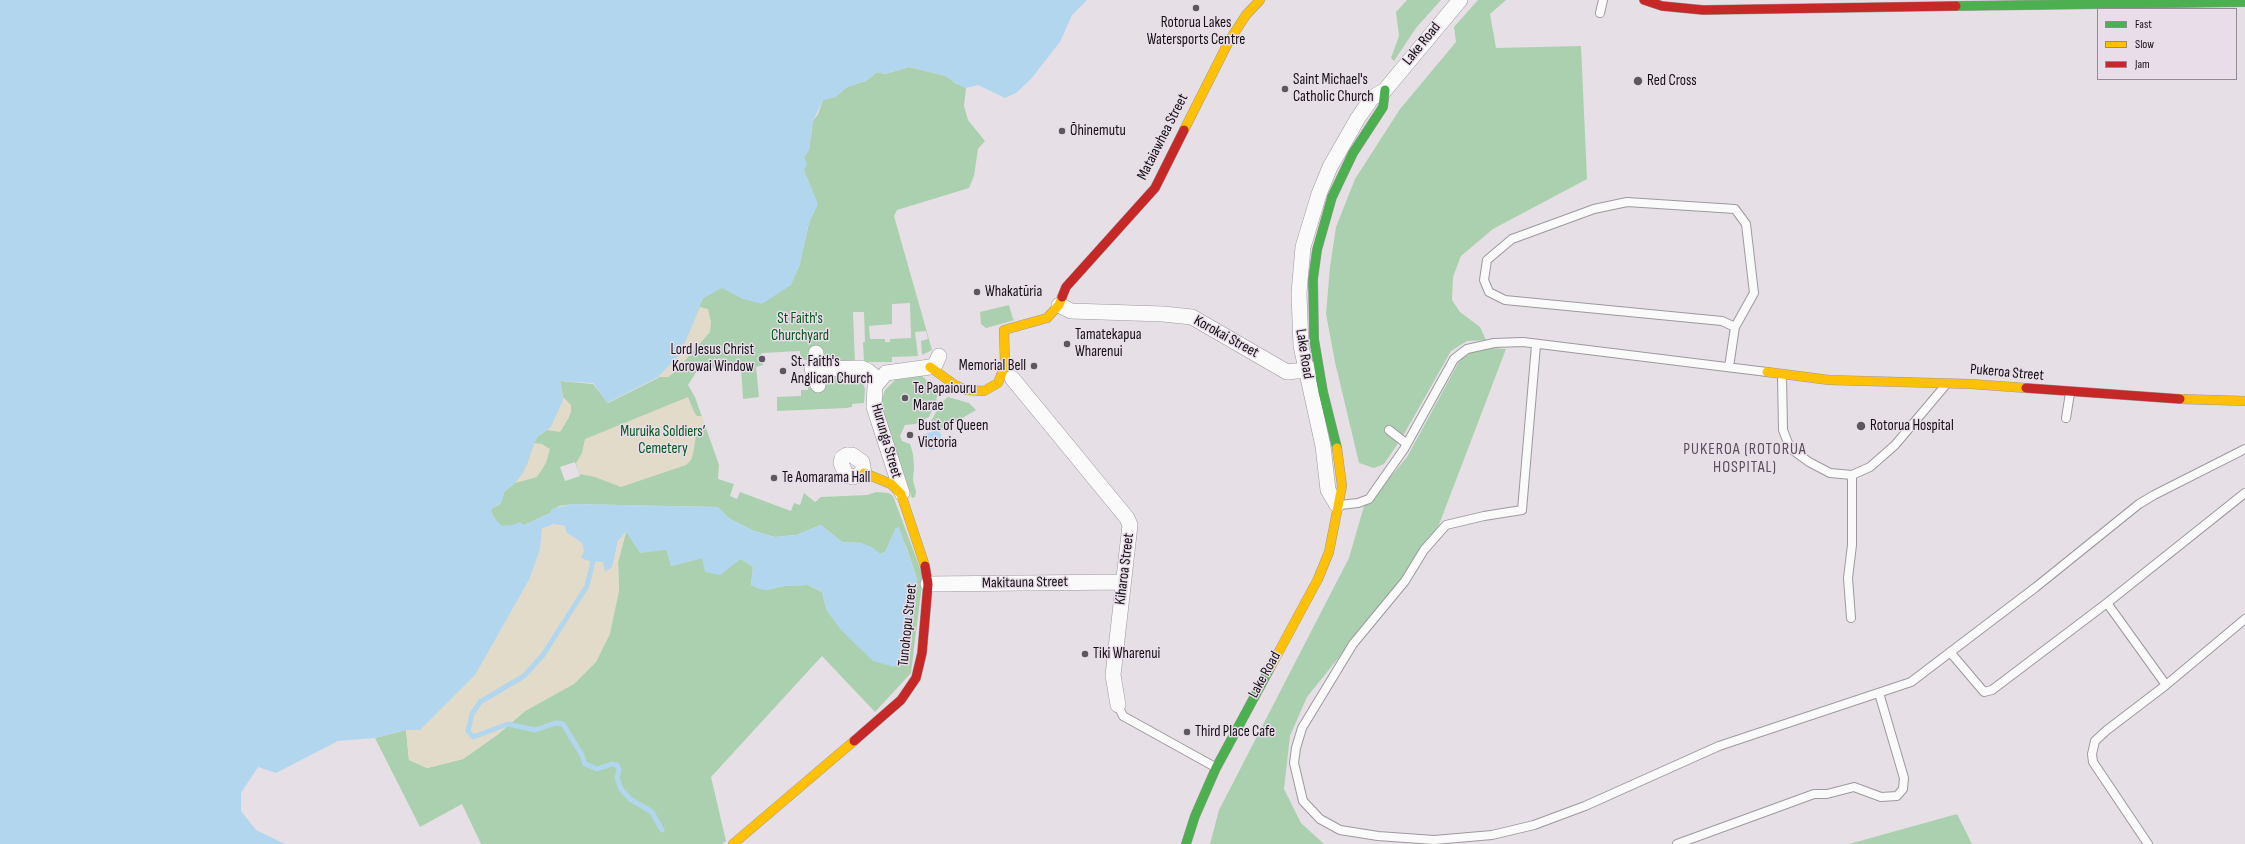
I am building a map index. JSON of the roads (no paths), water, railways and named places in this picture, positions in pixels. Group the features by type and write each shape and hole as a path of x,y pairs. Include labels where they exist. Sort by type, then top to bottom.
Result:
{"street":[{"name":"Mataiawhea Street","path":"950,381 979,392 998,383 1005,365 1004,330 1047,318 1059,305 1066,287 1154,188 1229,41 1246,15 1260,0"},
{"name":"Lake Road","path":"1186,844 1195,816 1216,768 1318,578 1329,552 1337,505 1328,490 1312,369 1299,322 1299,293 1310,248 1319,194 1330,167 1344,141 1372,98 1385,90 1460,0"},
{"path":"1644,0 1662,6 1703,10 2009,3 2245,2"},
{"name":"Korokai Street","path":"1059,305 1071,311 1164,314 1192,317 1287,372 1312,369"},
{"path":"816,353 814,369 818,385"},
{"path":"814,369 850,368 868,371 879,380 886,373 893,371 934,365 939,356 950,381"},
{"name":"Pukeroa Street","path":"1767,372 1829,380 1947,383 2070,392 2245,401"},
{"name":"Kiharoa Street","path":"1012,378 1127,518 1130,525 1113,675 1118,705"},
{"name":"Hurunga Street","path":"879,380 873,395 874,407 905,502"},
{"name":"Tunohopu Street","path":"733,844 901,700 916,678 920,666 928,584 923,556 905,502 891,484 864,473"},
{"name":"Makitauna Street","path":"928,584 1123,582"}],"lane":[{"path":"1600,13 1603,0"},
{"path":"1729,366 1735,327 1754,293 1746,224 1735,209 1627,202 1594,209 1512,239 1487,260 1484,280 1489,292 1505,300 1722,321 1735,327"},
{"path":"1337,505 1358,503 1369,499 1407,444 1454,359 1467,348 1494,342 1523,342 1536,345 1729,366 1767,372"},
{"path":"1536,345 1522,510 1484,516 1446,525 1424,550 1405,582 1353,644 1302,728 1296,748 1294,763 1303,801 1320,819 1340,830 1378,836 1434,840 1492,835 1534,825 1585,806 1719,746 1911,682 2139,504 2245,449"},
{"path":"1782,375 1783,430 1790,448 1809,462 1830,473 1852,476 1870,467 1895,445 1947,383"},
{"path":"2066,418 2070,392"},
{"path":"1389,430 1407,444"},
{"path":"1851,618 1848,578 1852,545 1852,476"},
{"path":"1950,652 1984,692 1992,690 2107,603 2245,493"},
{"path":"2107,603 2166,685"},
{"path":"2148,844 2096,768 2092,754 2095,741 2100,735 2166,685 2245,618"},
{"path":"1677,844 1814,794 1827,794 1854,787 1881,797 1897,796 1903,789 1904,778 1879,693"},
{"path":"1118,705 1123,716 1216,768"}],"water":[{"path":"0,0 1087,0 1072,15 1060,42 1031,79 1016,93 1005,98 978,85 966,88 955,83 946,76 909,67 885,74 877,72 866,81 847,87 835,97 823,100 813,121 809,150 804,157 807,165 804,170 818,204 809,223 799,267 791,285 762,304 743,299 722,288 703,298 680,354 658,377 607,403 593,383 560,381 563,400 551,427 537,437 523,473 515,483 504,492 502,502 491,509 494,518 502,526 513,525 520,522 524,525 550,513 552,509 572,504 718,507 730,519 754,531 775,537 796,535 821,525 842,542 860,543 872,547 880,554 885,552 896,528 899,527 917,579 911,644 906,656 894,667 873,661 841,630 827,611 822,592 808,585 784,586 766,590 759,589 751,585 753,567 741,559 720,575 705,572 702,558 671,566 667,550 640,553 626,532 618,541 612,567 605,572 603,562 589,561 581,558 584,551 582,543 566,532 565,526 553,524 542,528 540,549 529,580 475,675 420,730 406,730 374,738 338,741 276,773 258,767 241,793 241,811 256,830 285,844 0,844"},
{"path":"937,430 941,434 940,447 931,450 922,444 922,435"}],"waterway":[{"path":"593,561 587,586 543,655 524,676 480,702 472,714 468,731 473,737 508,724 535,730 556,723 563,724 582,755 585,764 597,769 612,764 617,765 619,770 617,778 621,789 630,799 652,812 662,830"}],"place":[{"name":"Rotorua Lakes Watersports Centre","path":"1196,8"},
{"name":"Red Cross","path":"1638,81"},
{"name":"Saint Michael's Catholic Church","path":"1285,89"},
{"name":"Ōhinemutu","path":"1062,131"},
{"name":"Whakatūria","path":"977,292"},
{"name":"Tamatekapua Wharenui","path":"1067,344"},
{"name":"Lord Jesus Christ Korowai Window","path":"762,359"},
{"name":"Memorial Bell","path":"1034,366"},
{"name":"St. Faith's Anglican Church","path":"783,371"},
{"name":"Te Papaiouru Marae","path":"905,398"},
{"name":"Rotorua Hospital","path":"1861,426"},
{"name":"Bust of Queen Victoria","path":"910,435"},
{"name":"Te Aomarama Hall","path":"774,478"},
{"name":"Tiki Wharenui","path":"1085,654"},
{"name":"Third Place Cafe","path":"1187,732"}],"district":[{"name":"PUKEROA (ROTORUA HOSPITAL)","path":"1745,459"}],"park label":[{"name":"St Faith's Churchyard","path":"800,328"},
{"name":"Muruika Soldiers’ Cemetery","path":"663,440"}]}
